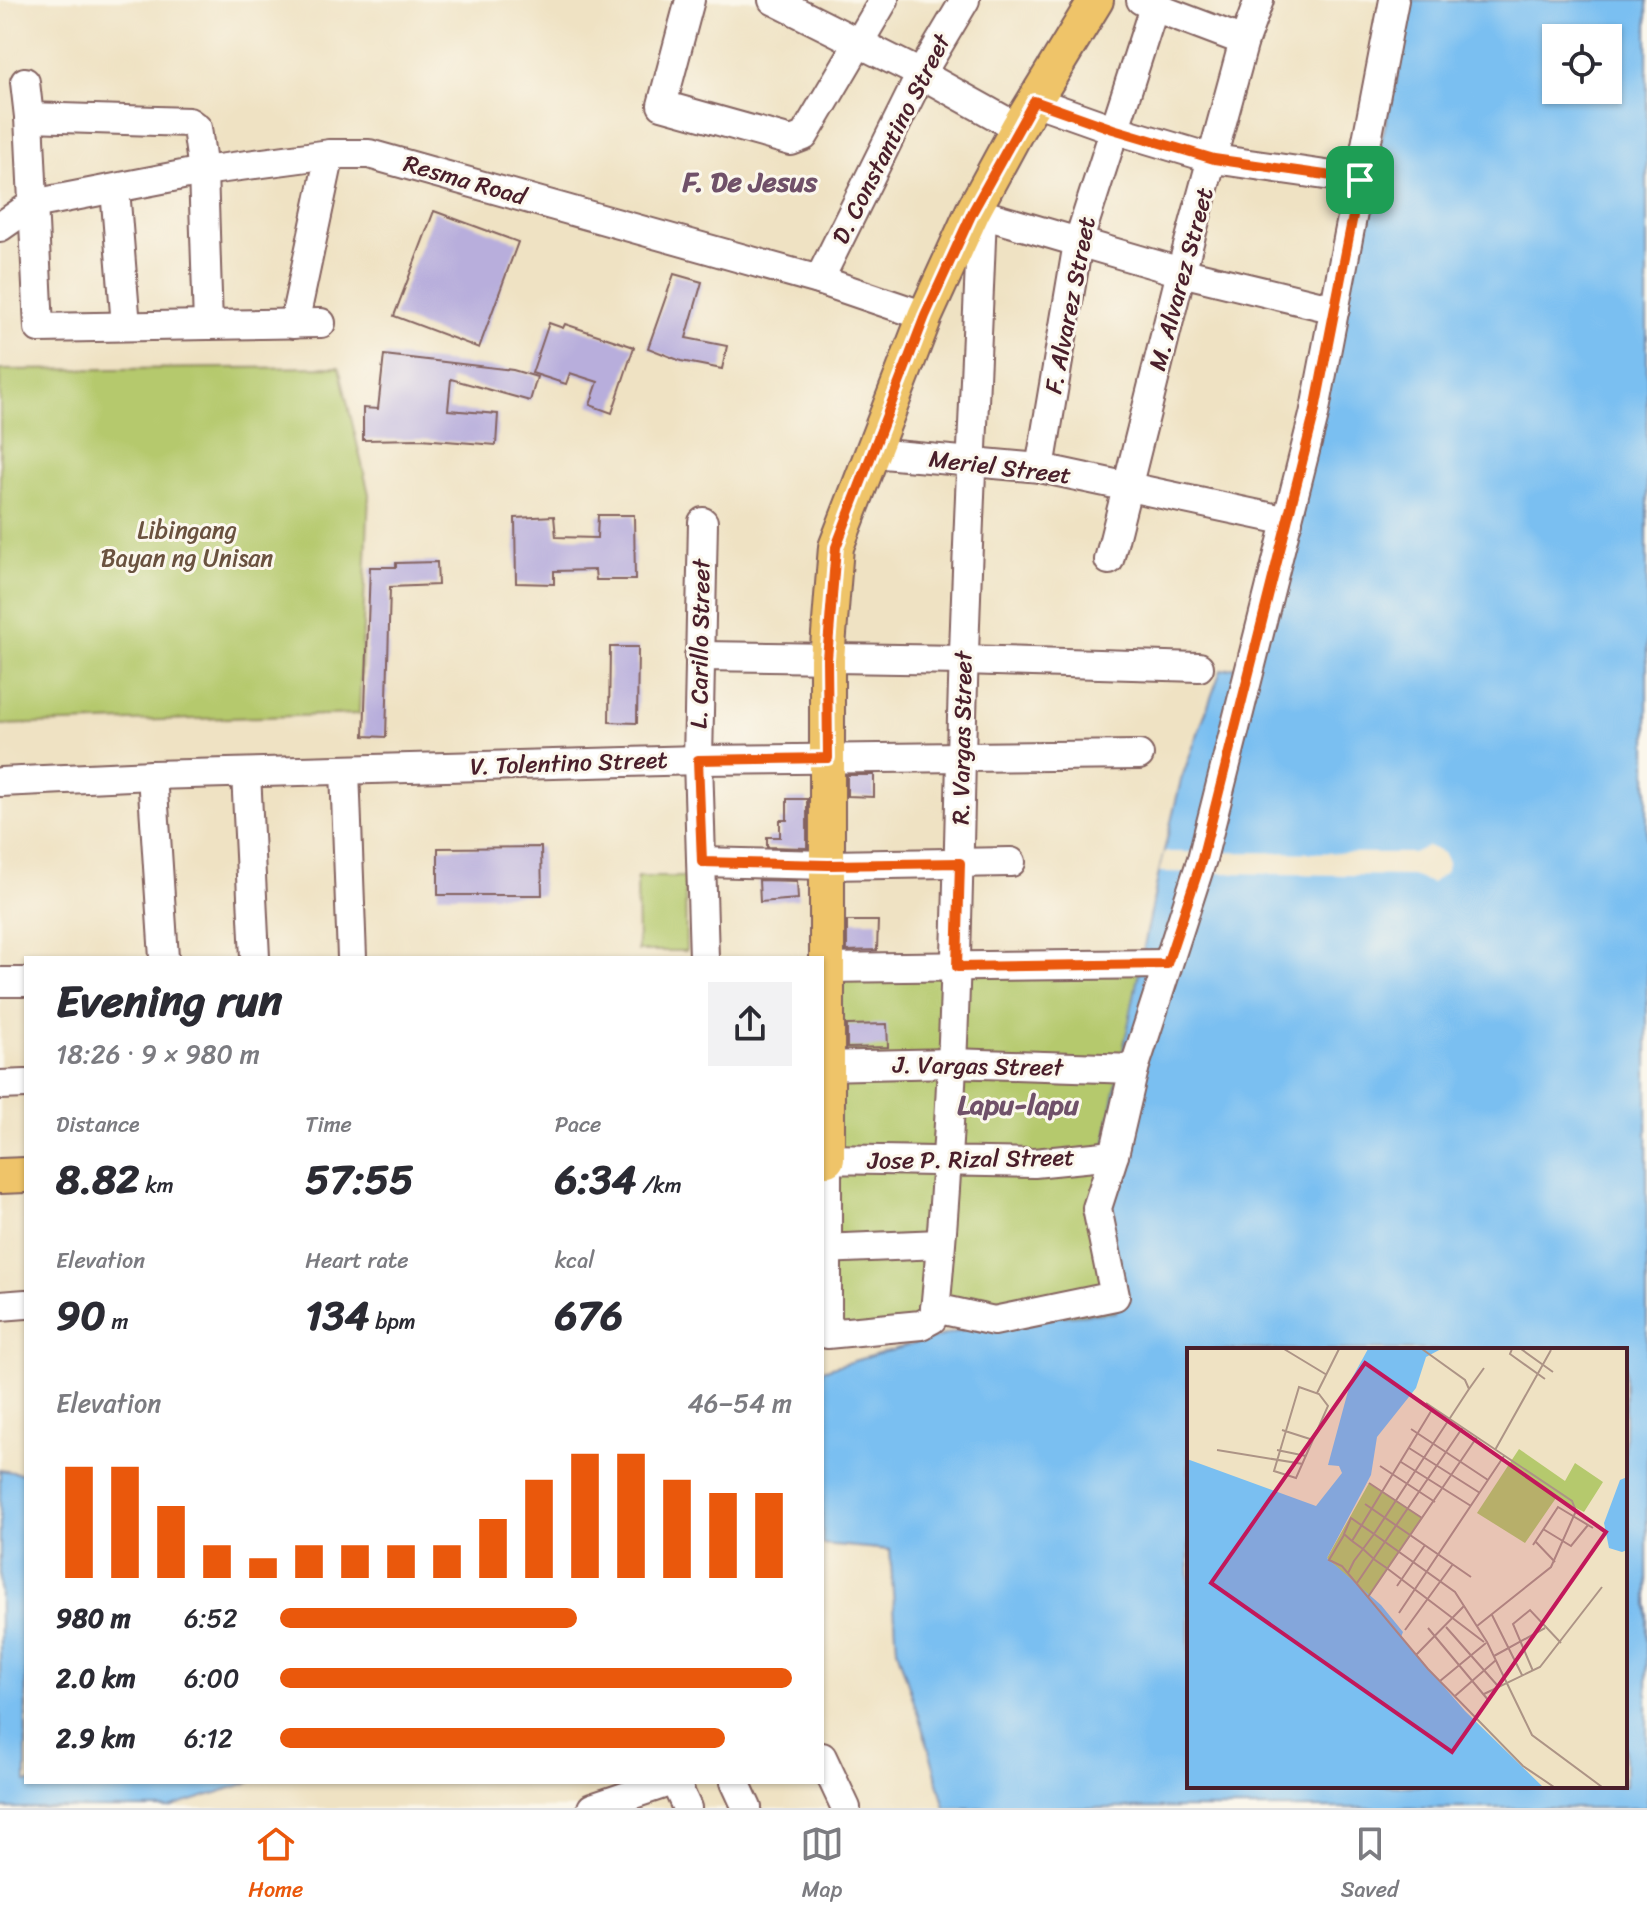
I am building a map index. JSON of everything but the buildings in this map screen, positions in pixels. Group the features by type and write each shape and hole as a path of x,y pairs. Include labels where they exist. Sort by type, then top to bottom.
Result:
{"main road":[{"path":"825,1159 827,659 836,547 925,316 1026,114 1096,0"},
{"path":"0,1176 24,1175"}],"street":[{"path":"690,0 662,105 791,141 804,136 884,0"},
{"path":"773,0 921,74 1026,114 1113,129 1214,159 1360,180"},
{"name":"D. Constantino Street","path":"819,280 921,74 965,0"},
{"name":"M. Alvarez Street","path":"1109,560 1181,272 1244,41 1259,0"},
{"path":"825,1159 827,1334 921,1325 934,1313 994,1321 1115,1296 1097,1208 1114,1155 1134,1069 1202,859 1288,521 1314,415 1394,0"},
{"path":"1148,4 1244,41"},
{"name":"F. Alvarez Street","path":"1040,468 1078,243 1148,4"},
{"path":"25,82 39,328 308,324 330,154"},
{"path":"29,117 189,122 197,128 203,171 208,325"},
{"name":"Resma Road","path":"0,227 33,204 203,171 330,154 369,154 819,280 925,316"},
{"path":"115,189 126,326"},
{"path":"978,212 1181,272 1335,309"},
{"name":"R. Vargas Street","path":"934,1313 957,967 978,212"},
{"name":"Meriel Street","path":"872,453 1040,468 1288,521"},
{"name":"L. Carillo Street","path":"703,522 698,760 704,956"},
{"path":"699,656 1199,667"},
{"name":"V. Tolentino Street","path":"0,782 698,760 1139,755"},
{"path":"345,770 352,956"},
{"path":"246,773 255,956"},
{"path":"152,775 164,956"},
{"path":"702,862 828,865 1011,862"},
{"path":"824,968 1167,964"},
{"path":"0,982 24,982"},
{"name":"J. Vargas Street","path":"824,1066 951,1063 1134,1069"},
{"path":"0,1085 24,1084"},
{"name":"Jose P. Rizal Street","path":"825,1159 1034,1163 1114,1155"},
{"path":"825,1249 940,1244"},
{"path":"0,1306 24,1304"},
{"path":"824,1761 845,1808"},
{"path":"592,1808 666,1784"},
{"path":"673,1784 687,1808"},
{"path":"736,1784 747,1808"}],"green space":[{"name":"Libingang Bayan ng Unisan","path":"339,367 369,494 359,714 0,725 0,370"},
{"path":"637,877 685,877 686,951 638,951"},
{"path":"1167,964 1116,1312 824,1339 824,968"}],"water":[{"path":"1410,0 1647,0 1647,1808 945,1808 897,1649 890,1550 824,1544 824,1369 994,1321 1116,1312 1097,1208 1110,1116 1159,872 1181,780 1221,670 1252,664 1397,77"},
{"path":"0,1470 24,1474 24,1784 245,1784 169,1808 0,1808"}],"pier":[{"path":"1428,846 1443,853 1448,863 1445,873 1432,883 1412,876 1159,872 1164,852 1413,853"}],"district":[{"name":"F. De Jesus","path":"750,181"},
{"name":"Lapu-lapu","path":"1018,1104"}],"route":[{"path":"1034,101 1113,129 1214,159 1360,180 1314,415 1202,859 1167,964 957,967 960,863 828,865 702,862 698,760 828,758 827,659 836,547 925,316 973,211 1034,101"}]}
